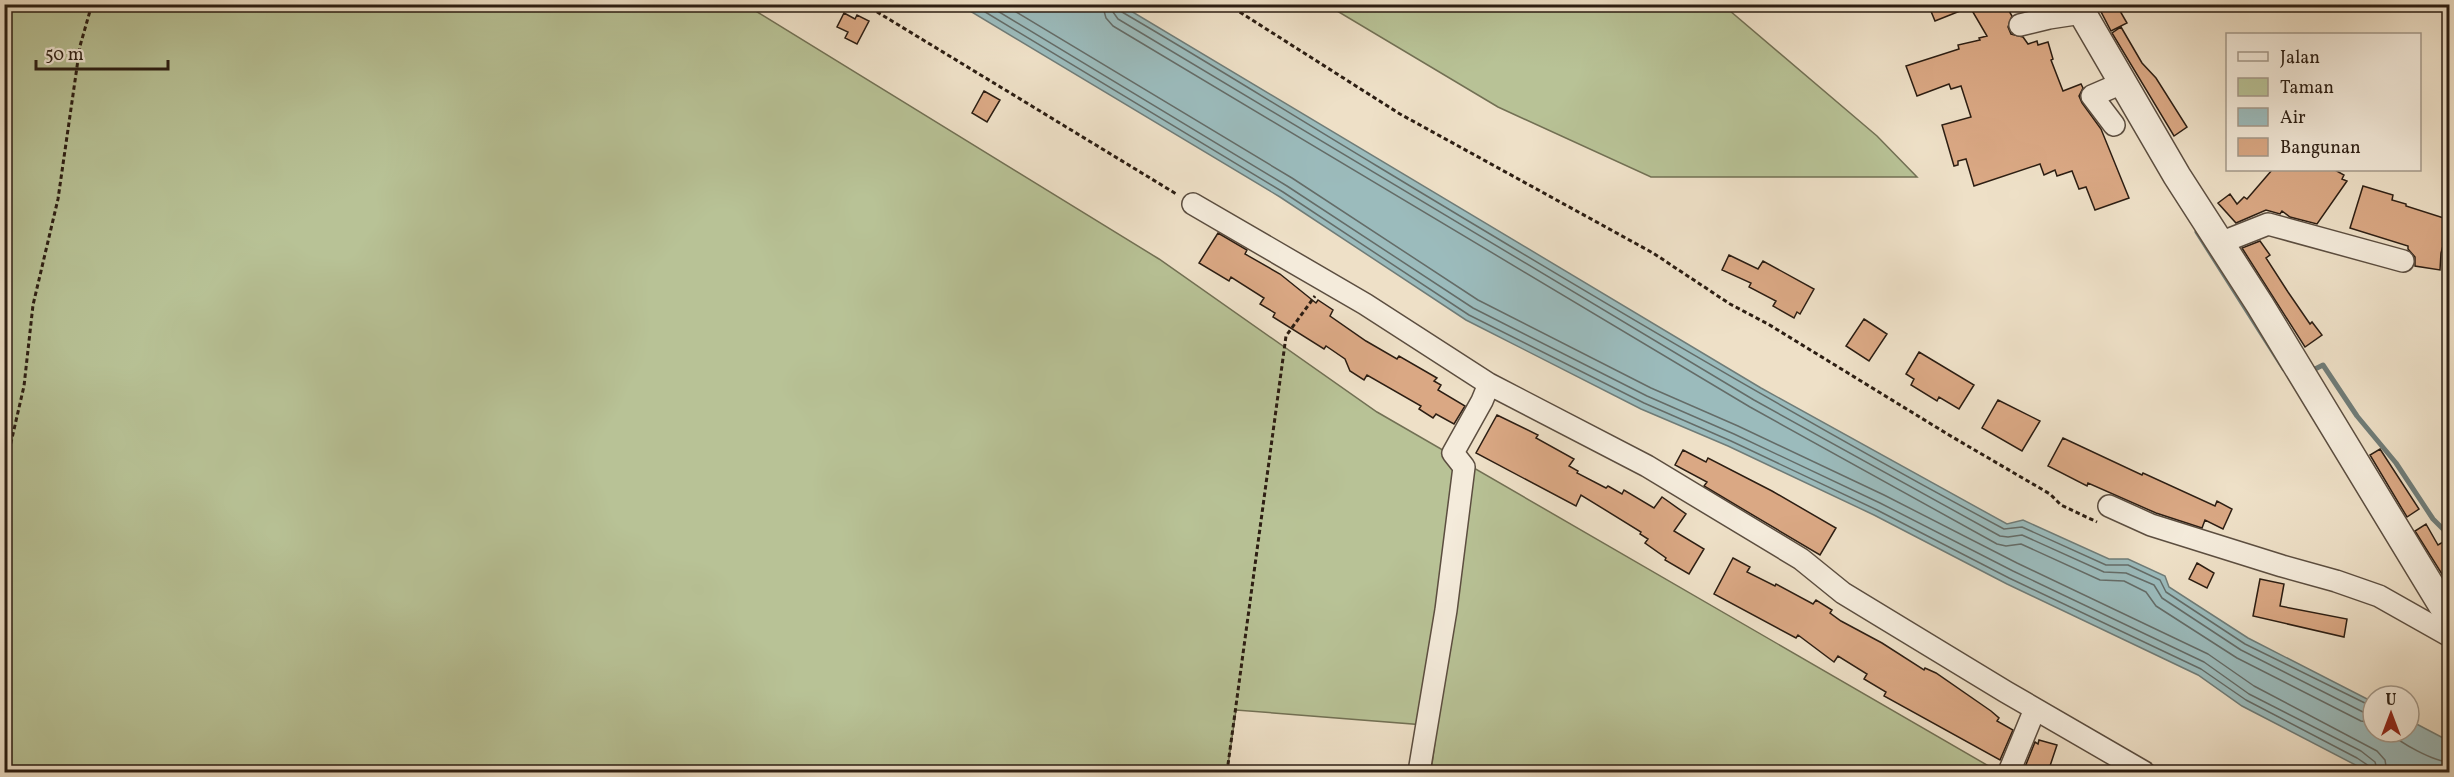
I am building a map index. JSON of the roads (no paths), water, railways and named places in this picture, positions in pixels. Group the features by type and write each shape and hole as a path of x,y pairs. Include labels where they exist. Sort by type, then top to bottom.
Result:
{"street":[{"path":"2020,25 2078,10 2113,86 2220,243 2450,618"},
{"path":"2113,86 2092,96 2114,125"},
{"path":"1193,204 1365,304 1488,384 1678,484 1801,559 1843,593 2035,709 2145,772"},
{"path":"2220,243 2268,225 2403,261"},
{"path":"1419,772 1446,610 1464,467 1453,453 1482,401 1488,384"},
{"path":"2103,514 2151,525 2379,596 2450,636"},
{"path":"2009,772 2035,709"}],"water":[{"path":"960,5 1121,5 1761,388 2007,524 2023,520 2109,559 2128,559 2165,576 2169,587 2248,638 2361,696 2361,744 2421,744 2421,726 2449,741 2449,772 2369,772 2242,706 2198,675 2007,584 1874,515 1728,446 1641,409 1466,320 1280,197"}],"waterway":[{"path":"2197,232 2284,369"},
{"path":"2309,372 2323,365 2357,416 2396,463 2433,519 2450,536"}]}
